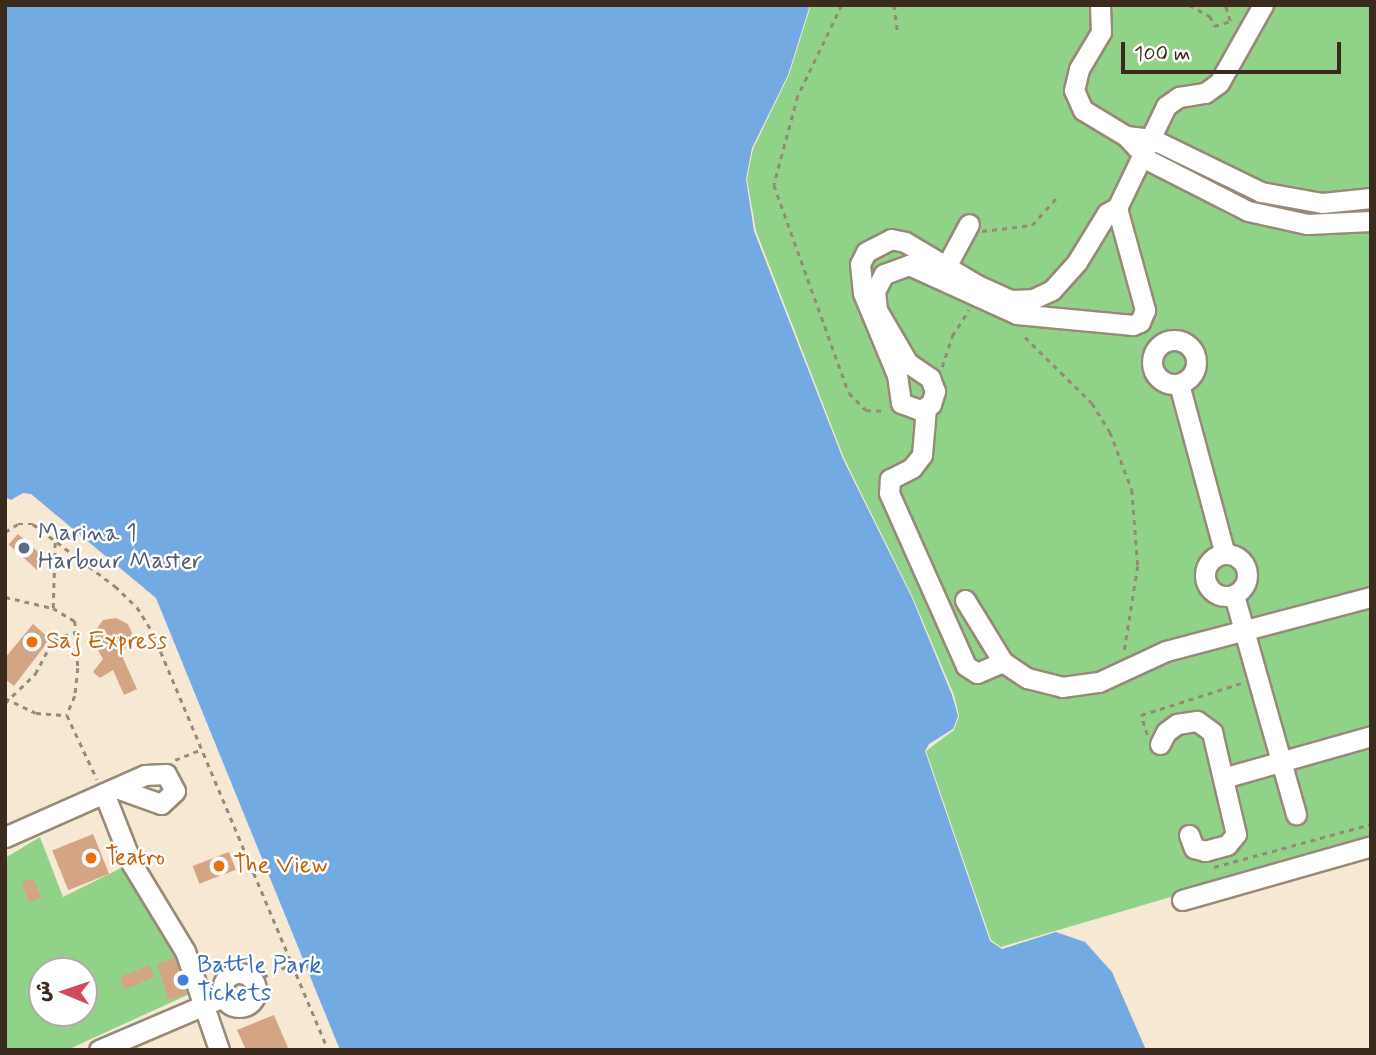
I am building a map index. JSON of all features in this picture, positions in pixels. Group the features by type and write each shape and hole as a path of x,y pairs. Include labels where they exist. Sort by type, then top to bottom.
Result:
{"lane":[{"path":"1100,5 1101,32 1079,69 1074,90 1083,110 1147,148 1219,199 1257,214 1307,224 1371,221"},
{"path":"1003,662 977,673 966,666 889,493 890,479 912,468 922,455 923,403 930,378 908,363 892,339 877,310 875,291 884,274 900,265 942,273 1002,298 1033,299 1061,282 1107,213 1117,208 1171,100 1205,93 1219,83 1263,5"},
{"path":"1147,148 1261,192 1322,202 1371,198"},
{"path":"1117,208 1123,214 1139,317 1155,351 1152,368 1156,375 1180,384"},
{"path":"942,273 967,228"},
{"path":"923,403 898,395 897,375 863,293 860,264 866,252 891,239 905,242 978,299 1035,318 1139,317 1172,340 1190,346 1197,363 1194,373 1180,384"},
{"path":"1155,351 1172,340"},
{"path":"1180,384 1225,554"},
{"path":"1225,554 1238,557 1246,567 1247,580 1234,595 1215,593 1205,577 1213,559 1225,554"},
{"path":"1234,595 1296,814"},
{"path":"965,600 1003,662 1044,684 1081,686 1167,651 1371,597"},
{"path":"1154,743 1171,727 1203,723 1212,732 1236,834 1232,842 1209,850 1194,848 1189,835"},
{"path":"1223,779 1371,736"},
{"path":"5,837 111,791 155,772 166,774 175,784 167,802 154,803 111,791"},
{"path":"111,791 132,864 185,951 219,1050"},
{"path":"1182,900 1371,846"},
{"path":"99,1050 223,997 231,1005 247,1005 257,992 254,981"}],"path":[{"path":"842,5 798,96 774,185 849,394 866,410 923,403 952,336 978,299"},
{"path":"894,5 898,32"},
{"path":"1189,5 1210,16 1214,26 1230,21 1225,5"},
{"path":"967,228 1023,229 1048,213 1059,195"},
{"path":"1025,337 1074,380 1092,403 1114,441 1132,490 1138,566 1124,653"},
{"path":"5,532 25,522 55,540 137,607 153,634 328,1050"},
{"path":"54,608 55,540"},
{"path":"5,590 6,597 54,608 72,617 77,632 75,696 67,715"},
{"path":"67,715 36,713 6,701 35,674 54,639 77,632"},
{"path":"1154,743 1141,715 1258,678"},
{"path":"67,715 111,791"},
{"path":"155,772 202,749"},
{"path":"1209,850 1215,869 1371,824"},
{"path":"254,981 292,964"}],"green space":[{"path":"811,5 1371,5 1371,838 1001,947 991,940 926,751 954,730 959,716 954,695 913,598 844,458 756,231 747,179 753,149 789,75"},
{"path":"40,837 63,897 123,867 134,878 196,991 67,1050 5,1050 5,858"}],"water":[{"path":"5,5 810,5 788,75 752,148 746,179 754,231 843,459 912,598 952,695 958,716 953,729 929,744 925,751 990,941 1002,949 1056,932 1085,942 1112,972 1146,1050 340,1050 156,598 31,494 23,493 11,500 5,497"}],"building":[{"path":"18,534 46,559 37,570 9,544"},
{"path":"116,618 128,624 132,633 122,656 137,689 124,695 113,670 100,678 93,672 103,659 94,643 95,631 103,620"},
{"path":"33,624 50,639 14,686 5,679 5,658"},
{"path":"93,834 109,874 68,890 52,850"},
{"path":"229,852 236,870 199,884 193,866"},
{"path":"33,878 41,897 29,902 21,883"},
{"path":"175,958 187,994 169,1000 157,964"},
{"path":"149,965 154,977 125,989 120,978"},
{"path":"274,1015 289,1050 246,1050 237,1030"}],"place":[{"name":"Marina 1 Harbour Master","path":"24,548"},
{"name":"Saj Express","path":"32,642"},
{"name":"Teatro","path":"91,858"},
{"name":"The View","path":"219,866"},
{"name":"Battle Park Tickets","path":"183,980"}]}
